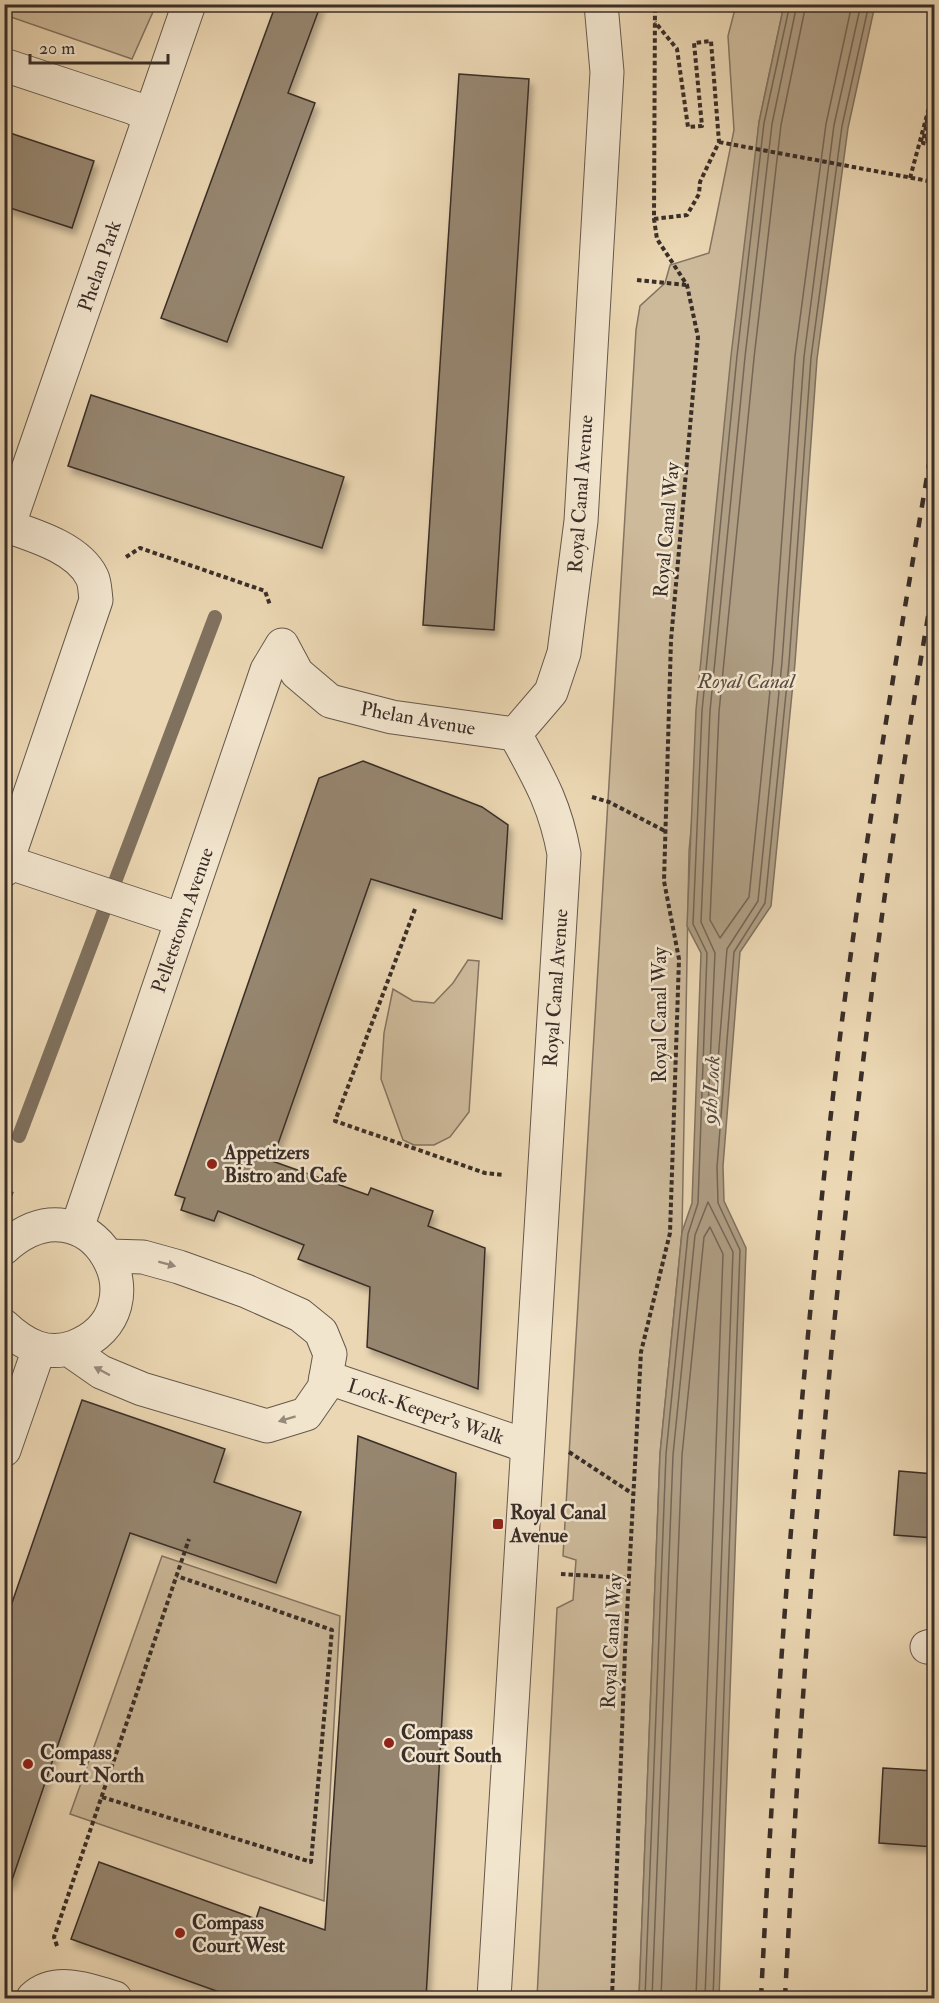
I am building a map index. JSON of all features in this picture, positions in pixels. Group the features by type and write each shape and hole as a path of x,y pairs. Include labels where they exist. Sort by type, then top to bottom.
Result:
{"street":[{"name":"Phelan Park","path":"6,526 189,4"},
{"name":"Royal Canal Avenue","path":"494,1998 564,854 558,820 544,787 514,735 552,692 564,653 581,521 607,72 601,4"},
{"path":"4,65 134,108 150,117"},
{"path":"6,526 66,552 82,562 93,578 96,600 6,866 140,905 182,920"},
{"name":"Pelletstown Avenue","path":"77,1228 267,670 282,645 297,673"},
{"name":"Phelan Avenue","path":"297,673 330,701 392,717 514,735"},
{"path":"4,1248 19,1235 37,1226 57,1224 77,1228 95,1239 109,1256 116,1274 117,1294 112,1312 102,1329 87,1342 54,1349 4,1450"},
{"name":"Lock-Keeper's Walk","path":"4,1326 20,1340 54,1349 142,1389 267,1425 306,1413 324,1388 330,1354 321,1332 300,1315 246,1291 179,1267 143,1257 109,1256"},
{"name":"Lock-Keeper's Walk","path":"326,1377 527,1446"},
{"path":"33,1998 39,1993 72,1986 115,1998"}],"path":[{"name":"Royal Canal Way","path":"612,1998 629,1578 641,1352 670,1233 678,958 663,881 671,640 698,337 687,285 657,239 654,219 655,4"},
{"path":"654,22 677,49 687,128 702,126 694,43 711,41 719,142 700,182 699,194 687,215 654,219"},
{"path":"934,79 923,144 934,145"},
{"path":"910,178 934,89"},
{"path":"919,139 927,141 934,95"},
{"path":"719,142 934,182"},
{"path":"595,276 687,285"},
{"path":"93,578 140,548 265,591 273,612"},
{"path":"544,787 609,802 665,831"},
{"path":"415,909 335,1121 485,1173 544,1178"},
{"path":"527,1446 558,1445 634,1494"},
{"path":"72,1986 54,1937 189,1539"},
{"path":"519,1570 629,1578"},
{"path":"102,1797 311,1862 332,1630 177,1576"}],"shaded area":[{"path":"5,4 156,5 132,59 5,15"},
{"path":"736,5 784,5 759,122 689,851 682,1232 660,1454 639,1998 537,1998 557,1608 573,1600 576,1560 563,1556 636,330 640,306 665,283 670,265 709,253 734,130 728,36"},
{"path":"468,960 479,961 469,1112 450,1137 434,1145 414,1145 403,1140 381,1079 384,1033 393,989 413,1001 434,1003 453,983"},
{"path":"162,1556 340,1616 324,1901 70,1814"}],"water":[{"path":"784,5 875,5 848,128 817,359 795,663 771,906 740,952 723,1166 724,1201 746,1248 719,1998 639,1998 660,1454 682,1232 692,1203 701,953 687,926 696,710 731,356 759,122"}],"building":[{"path":"276,4 321,4 288,93 315,103 227,342 161,318"},
{"path":"459,74 529,79 494,630 423,625"},
{"path":"4,131 94,161 72,228 4,206"},
{"path":"91,395 344,477 322,548 68,466"},
{"path":"363,761 482,807 508,825 502,919 371,879 272,1161 368,1195 371,1188 433,1211 428,1226 485,1248 478,1389 367,1347 370,1287 298,1259 304,1245 218,1211 214,1221 181,1210 185,1198 175,1195 319,778"},
{"name":"Compass Court North","path":"82,1400 225,1449 214,1482 301,1512 276,1583 130,1533 11,1883 4,1882 4,1626"},
{"name":"Compass Court South","path":"358,1436 456,1473 426,1998 236,1998 71,1939 99,1862 256,1919 260,1907 325,1930"},
{"path":"899,1471 934,1474 934,1538 894,1535"},
{"path":"883,1768 934,1771 934,1847 879,1843"}],"waterway":[{"path":"19,1136 215,617"}],"railway":[{"path":"761,1998 792,1521 825,1164 860,892 934,435"},
{"path":"785,1998 807,1643 838,1288 879,934 934,582"}],"place":[{"name":"Appetizers Bistro and Cafe","path":"212,1164"},
{"name":"Royal Canal Avenue","path":"498,1524"},
{"name":"Compass Court South","path":"389,1743"},
{"name":"Compass Court North","path":"28,1764"},
{"name":"Compass Court West","path":"180,1933"}],"water label":[{"name":"Royal Canal","path":"746,681"},
{"name":"9th Lock","path":"711,1090"}]}
